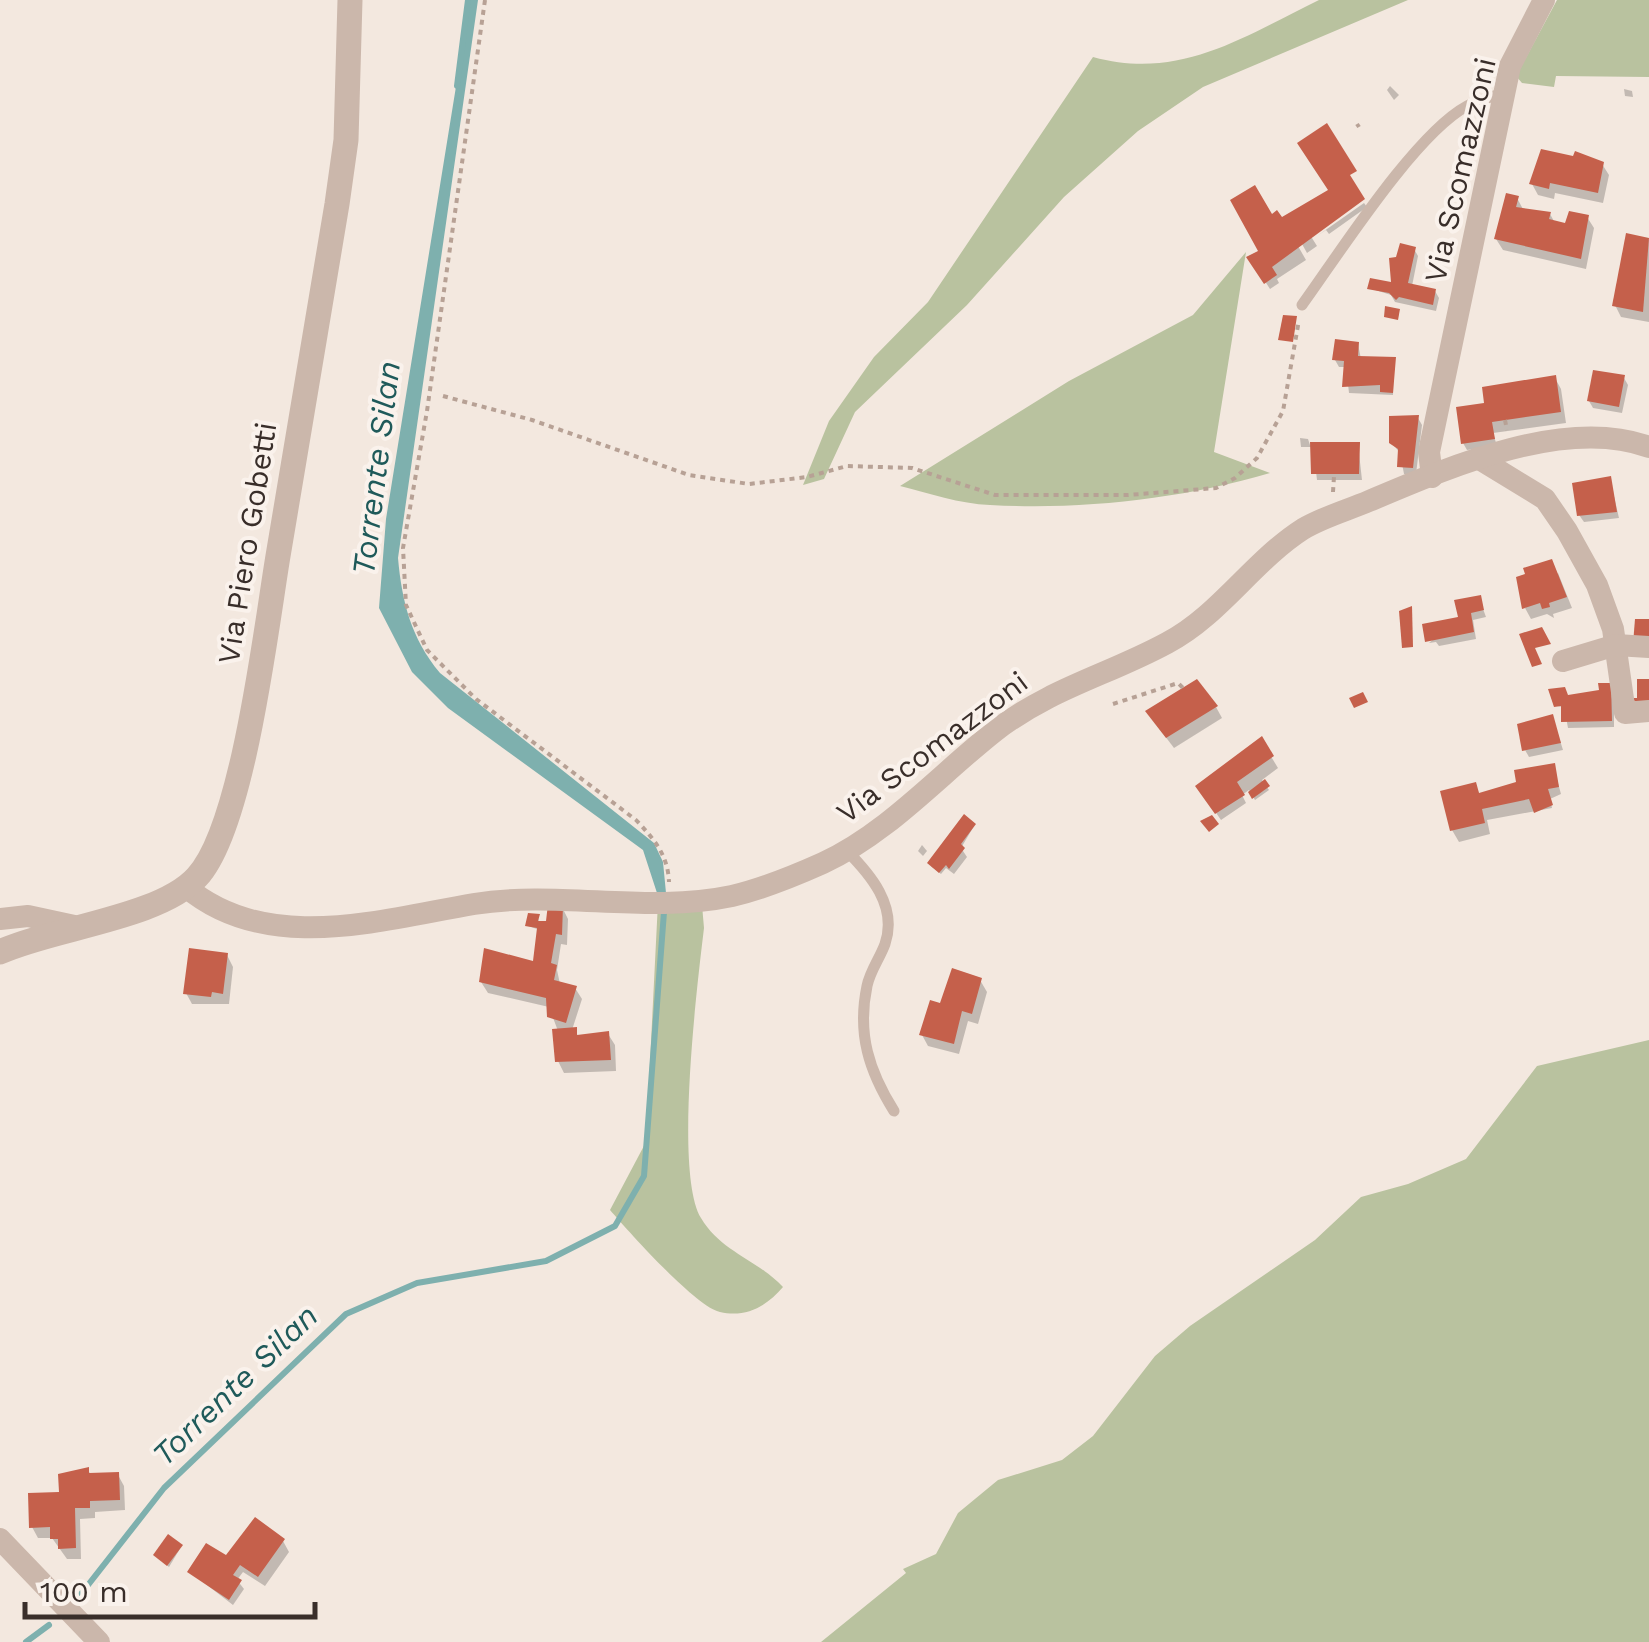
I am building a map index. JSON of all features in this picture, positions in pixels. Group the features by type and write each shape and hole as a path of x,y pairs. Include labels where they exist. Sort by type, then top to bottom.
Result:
{"street":[{"name":"Via Piero Gobetti","path":"186,887 214,852 228,814 257,684 346,140 350,0"},
{"name":"Via Scomazzoni","path":"1432,477 1428,452 1510,66 1544,0"},
{"name":"Via Scomazzoni","path":"186,887 216,908 296,928 374,922 525,899 669,902 731,896 785,879 846,850 1032,704 1071,683 1169,643 1192,627 1260,561 1304,528 1501,450 1601,438 1649,447"},
{"path":"1478,458 1546,499 1597,585 1616,645 1625,713 1649,711"},
{"path":"1563,660 1616,645 1649,647"},
{"path":"0,952 186,887"},
{"path":"0,919 28,916 79,926"},
{"path":"0,1539 99,1642"}],"lane":[{"path":"1302,304 1380,196 1442,126 1467,106 1504,93"},
{"path":"846,850 874,878 888,914 887,940 868,982 863,1014 864,1048 876,1083 894,1111"}],"path":[{"path":"485,0 427,411 402,548 406,605 427,650 476,700 636,820 656,842 668,865 669,902"},
{"path":"443,396 532,420 689,475 749,484 807,477 848,466 912,468 996,495 1128,495 1216,488 1235,478 1257,458 1282,412 1302,304"},
{"path":"1505,420 1507,430"},
{"path":"1332,501 1334,476"},
{"path":"1113,704 1178,683 1184,689"}],"green space":[{"path":"1319,0 1408,0 1203,87 1138,131 1064,197 967,305 855,412 824,479 803,485 829,421 874,357 928,302 1093,57 1125,63 1183,59 1237,41"},
{"path":"1557,0 1649,0 1649,77 1556,76 1554,87 1522,83 1516,76"},
{"path":"1246,252 1214,452 1270,473 1167,496 1060,506 979,504 900,486 1069,381 1193,315"},
{"path":"658,902 702,905 704,928 690,1078 689,1162 693,1195 709,1230 783,1287 763,1305 747,1312 720,1312 695,1297 610,1210 646,1142"},
{"path":"1649,1040 1649,1642 821,1642 906,1573 903,1569 936,1554 958,1513 998,1480 1062,1460 1093,1436 1155,1356 1190,1326 1315,1240 1361,1197 1408,1184 1466,1159 1537,1066"}],"water":[{"path":"470,0 478,0 398,558 405,604 415,633 440,673 654,843 663,862 666,893 657,893 643,850 448,708 412,672 379,608 386,519"}],"building":[{"path":"1327,123 1357,171 1350,175 1365,199 1272,267 1277,275 1264,284 1246,257 1258,251 1230,200 1255,185 1272,214 1277,210 1282,217 1328,190 1297,143"},
{"path":"1541,149 1573,156 1575,151 1604,162 1598,193 1550,183 1549,189 1529,184"},
{"path":"1506,193 1519,196 1516,207 1551,212 1549,219 1565,223 1569,211 1589,215 1581,259 1494,239"},
{"path":"1626,233 1649,238 1643,312 1612,306"},
{"path":"1400,243 1416,247 1408,283 1436,289 1433,305 1399,297 1396,300 1389,293 1367,289 1370,278 1391,282 1389,258 1396,257"},
{"path":"1385,306 1400,309 1398,320 1384,317"},
{"path":"1283,315 1297,316 1293,342 1278,340"},
{"path":"1335,339 1359,342 1358,356 1396,357 1393,393 1380,392 1380,385 1342,387 1344,361 1332,360"},
{"path":"1593,370 1625,375 1619,407 1587,401"},
{"path":"1556,375 1561,412 1492,422 1495,439 1461,444 1456,407 1484,403 1482,387"},
{"path":"1419,415 1413,468 1397,467 1398,449 1389,443 1389,416"},
{"path":"1310,442 1360,442 1359,474 1311,474"},
{"path":"1611,476 1617,512 1577,516 1572,483"},
{"path":"1552,559 1567,597 1549,603 1550,607 1542,609 1540,603 1522,609 1516,577 1525,574 1523,568"},
{"path":"1481,595 1484,610 1471,613 1474,632 1425,642 1422,624 1458,617 1454,600"},
{"path":"1412,606 1413,647 1402,648 1399,611"},
{"path":"1635,619 1649,619 1649,645 1633,644"},
{"path":"1542,627 1551,644 1535,648 1542,664 1532,667 1519,634"},
{"path":"1197,679 1218,706 1166,738 1145,711"},
{"path":"1637,679 1649,679 1649,708 1629,698 1637,698"},
{"path":"1598,683 1611,683 1612,721 1561,722 1561,706 1554,707 1548,689 1565,687 1568,695 1599,690"},
{"path":"1363,692 1368,702 1354,708 1349,698"},
{"path":"1553,714 1561,743 1522,751 1517,724"},
{"path":"1262,736 1274,756 1237,782 1245,795 1215,814 1195,786"},
{"path":"1555,763 1559,787 1548,789 1553,805 1534,813 1529,799 1482,809 1485,823 1450,831 1440,791 1476,782 1479,793 1516,782 1514,770"},
{"path":"1265,779 1270,786 1252,799 1248,792"},
{"path":"964,814 976,824 961,844 965,848 949,869 946,865 939,873 927,863"},
{"path":"1212,815 1219,824 1209,832 1200,821"},
{"path":"548,904 563,905 562,935 556,934 551,963 557,965 554,980 577,986 566,1023 547,1017 546,998 479,982 484,948 533,961 537,928 525,926 528,913 540,914 538,921 546,921"},
{"path":"189,948 228,953 223,994 183,994"},
{"path":"952,968 982,978 972,1014 962,1011 954,1044 919,1035 930,1000 940,1003"},
{"path":"577,1027 577,1035 609,1031 611,1060 555,1062 552,1029"},
{"path":"89,1467 89,1473 119,1472 120,1500 90,1501 90,1508 75,1508 76,1548 58,1549 58,1539 50,1539 50,1527 29,1528 28,1493 59,1492 58,1474"},
{"path":"255,1517 285,1539 258,1577 240,1565 233,1575 242,1580 229,1600 187,1572 206,1543 226,1555"},
{"path":"168,1534 183,1545 167,1566 153,1555"}],"waterway":[{"name":"Torrente Silan","path":"457,86 468,0"},
{"name":"Torrente Silan","path":"81,1594 164,1488 346,1314 417,1283 546,1261 615,1226 644,1176 664,912"},
{"name":"Torrente Silan","path":"26,1642 49,1625"}]}
